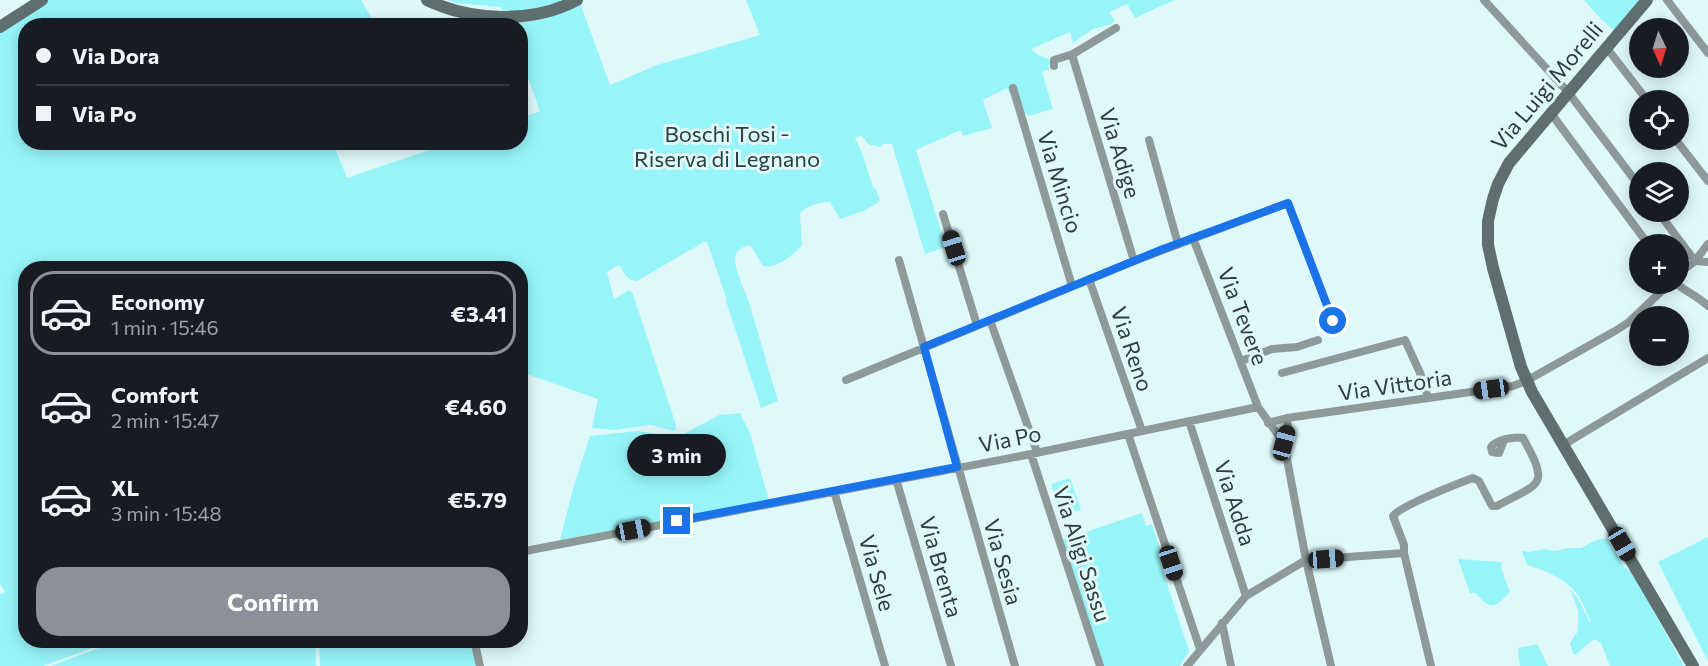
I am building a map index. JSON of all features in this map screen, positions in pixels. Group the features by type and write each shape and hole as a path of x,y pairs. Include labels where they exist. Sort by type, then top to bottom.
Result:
{"main road":[{"path":"0,27 42,0"},
{"path":"426,0 455,10 502,17 552,10 577,0"},
{"name":"Via Luigi Morelli","path":"1647,0 1550,112 1504,170 1492,199 1488,221 1488,245 1492,268 1526,381 1692,666"}],"street":[{"path":"1484,0 1568,92 1629,172"},
{"path":"1667,0 1708,53"},
{"path":"1054,66 1054,60 1074,54 1116,28"},
{"path":"1606,47 1639,90"},
{"name":"Via Adige","path":"1074,54 1072,58 1134,261"},
{"name":"Via Mincio","path":"1013,88 1072,286"},
{"path":"1550,112 1641,234"},
{"path":"1149,140 1178,244"},
{"path":"1684,150 1708,181"},
{"path":"846,380 1089,279 1288,203 1333,321"},
{"path":"943,214 977,325"},
{"path":"1666,222 1695,261"},
{"name":"Via Tevere","path":"1194,238 1258,407 1284,443"},
{"path":"1689,266 1708,244"},
{"name":"Via Sesia","path":"899,260 1015,666"},
{"path":"1695,261 1708,261"},
{"name":"Via Reno","path":"1089,279 1142,431"},
{"path":"1689,292 1708,306"},
{"name":"Via Vittoria","path":"1271,427 1287,418 1513,386 1622,327 1658,294"},
{"name":"Via Aligi Sassu","path":"990,320 1100,666"},
{"path":"1241,361 1272,349 1297,347 1318,340"},
{"path":"1282,373 1405,340 1426,386 1427,398"},
{"path":"1563,445 1708,358"},
{"name":"Via Po","path":"528,550 1034,453 1258,407"},
{"path":"1287,418 1288,428 1284,443 1306,560 1330,666"},
{"name":"Via Adda","path":"1189,421 1246,596"},
{"path":"1271,427 1282,433 1288,428"},
{"path":"1128,434 1200,649"},
{"path":"1431,666 1404,545 1393,516 1398,511 1473,478 1479,482 1492,506 1497,506 1536,484 1539,479 1539,468 1523,438 1515,437 1504,440"},
{"name":"Via Brenta","path":"896,479 951,666"},
{"name":"Via Sele","path":"834,491 885,666"},
{"path":"1187,666 1246,596 1306,560 1404,553"},
{"path":"1222,623 1231,666"},
{"path":"476,648 480,666"}],"green space":[{"name":"Boschi Tosi - Riserva di Legnano","path":"49,0 361,0 372,18 21,18"},
{"name":"Boschi Tosi - Riserva di Legnano","path":"448,0 579,0 610,85 657,65 760,35 746,0 1174,0 1135,18 1127,4 1109,12 1115,21 1093,29 1073,43 1070,32 1031,49 1038,55 1049,59 1050,69 1042,72 1053,109 1028,116 1024,114 1016,90 1009,93 1007,88 983,100 992,128 963,136 961,130 916,150 946,247 925,254 892,144 883,144 880,147 872,145 861,135 855,138 880,201 866,210 840,219 830,202 805,209 800,214 802,246 774,265 763,266 751,246 743,247 739,251 735,259 736,268 749,303 778,401 761,408 707,242 637,281 628,278 619,265 607,272 614,299 629,290 633,294 676,425 674,431 650,425 615,430 592,428 598,399 528,374 528,261 18,261 18,648 92,648 43,666 0,666 0,594 5,592 0,584 0,32 18,20 18,150 336,150 347,178 429,150 528,150 528,115 540,111 528,78 528,18 506,18 501,7 456,3"},
{"path":"1584,0 1643,0 1616,32"},
{"path":"740,413 750,433 769,501 560,540 590,436 637,431 678,437 719,415"},
{"path":"1070,478 1081,510 1061,515 1051,484"},
{"path":"1142,513 1146,526 1152,524 1164,561 1160,562 1189,651 1180,666 1104,666 1062,540"},
{"path":"1708,537 1708,661 1658,562"},
{"path":"1607,538 1624,567 1632,572 1684,666 1610,666 1601,643 1596,640 1575,655 1573,654 1570,643 1578,631 1578,610 1570,589 1591,621 1573,589 1548,572 1527,565 1522,551 1581,548 1596,540"},
{"path":"1458,559 1502,562 1501,568 1510,592 1500,602 1492,605 1475,593 1470,593"},
{"path":"1537,644 1548,666 1520,666 1519,648"},
{"path":"315,648 316,666 51,666 96,649"},
{"path":"319,648 473,648 477,666 320,666"}],"route":[{"path":"677,521 957,467 924,347 1163,249 1288,203 1333,321"}]}
